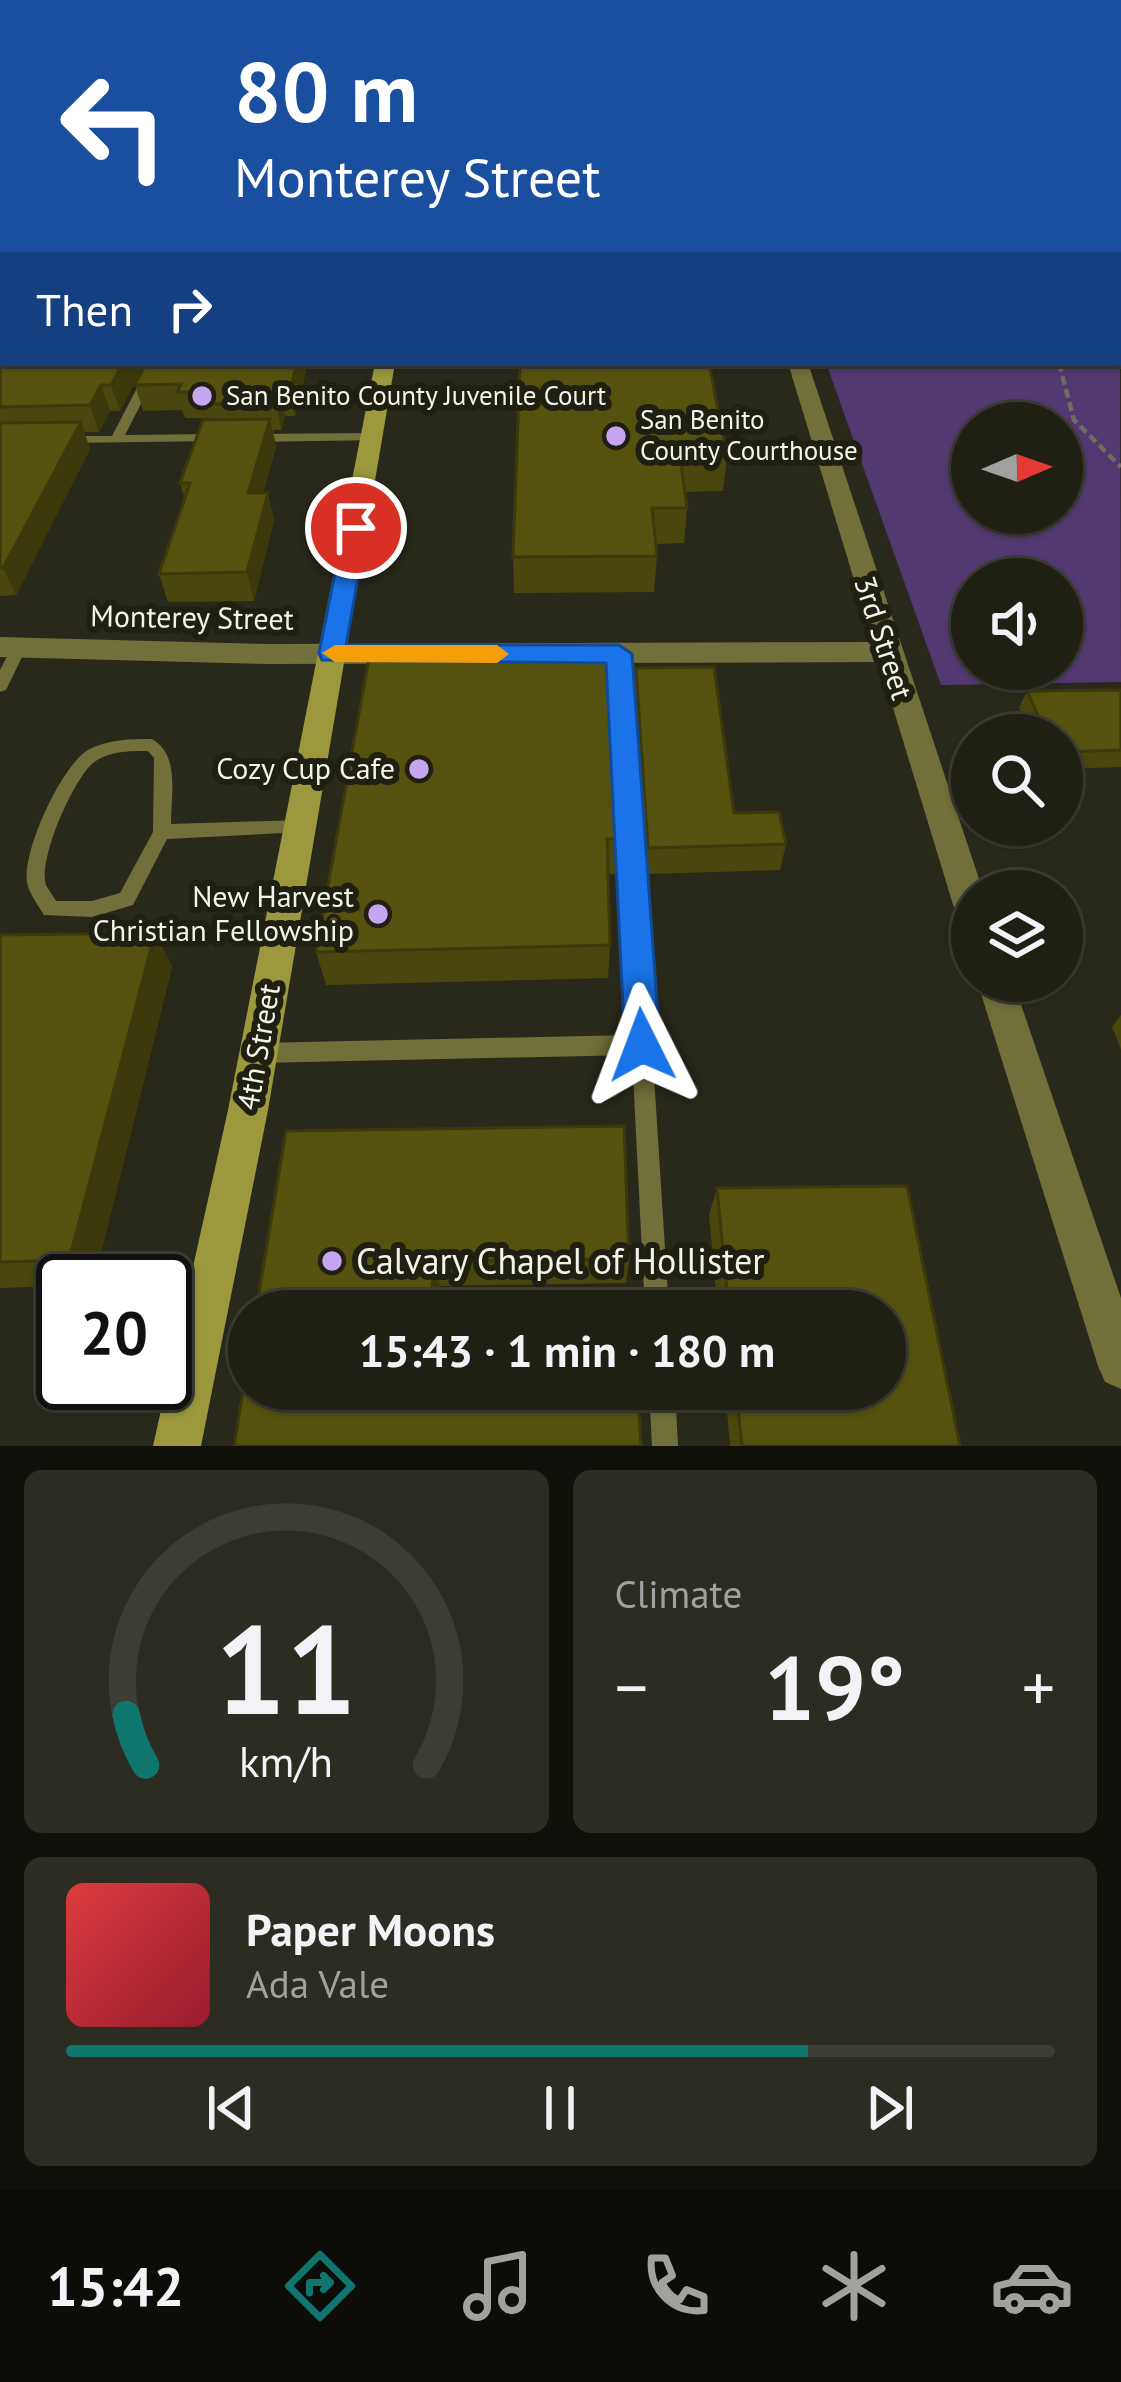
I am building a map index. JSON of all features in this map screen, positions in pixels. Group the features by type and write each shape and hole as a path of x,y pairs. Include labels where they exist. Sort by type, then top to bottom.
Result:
{"main road":[{"name":"4th Street","path":"177,1446 258,1053 384,366"}],"street":[{"name":"3rd Street","path":"799,366 959,870"},
{"name":"Monterey Street","path":"9,647 332,653 887,652"},
{"path":"1002,1002 1121,1366"}],"lane":[{"path":"117,440 154,366"},
{"path":"47,440 372,437"},
{"path":"0,686 9,647"},
{"path":"619,654 656,1290"},
{"path":"115,745 152,745 162,757 162,832 126,899 92,909 51,909 36,884 44,838 84,760 115,745"},
{"path":"162,832 299,827"},
{"path":"258,1053 642,1045"},
{"path":"663,1410 665,1446"}],"path":[{"path":"1060,366 1074,420 1121,467"}],"shaded area":[{"path":"827,366 1120,366 1121,682 1083,683 1083,558 951,558 951,685 941,685"}],"building":[{"path":"0,366 121,366 111,385 101,385 90,405 0,407"},
{"path":"144,366 296,366 290,390 280,390 276,403 209,404 214,392 177,392 181,384 135,385"},
{"name":"San Benito County Courthouse","path":"520,366 710,366 727,456 680,456 687,508 652,508 657,556 513,557"},
{"path":"270,419 248,493 268,493 247,572 159,574 190,483 180,483 203,420"},
{"path":"81,422 3,568 0,568 0,423"},
{"path":"369,658 610,659 620,839 607,839 610,945 316,952"},
{"path":"714,667 734,813 779,812 786,844 648,848 636,668"},
{"path":"1121,690 1121,750 1083,751 1083,714 1037,714 1027,691"},
{"path":"155,933 71,1254 36,1254 36,1261 0,1262 0,935"},
{"path":"624,1126 629,1259 434,1261 432,1290 260,1290 286,1131"},
{"path":"907,1186 960,1446 742,1446 738,1410 906,1410 906,1290 727,1290 717,1188"},
{"path":"240,1410 639,1410 641,1446 234,1446"}],"slow traffic":[{"path":"335,653 497,654"}],"place":[{"name":"San Benito County Juvenile Court","path":"202,396"},
{"name":"San Benito County Courthouse","path":"616,436"},
{"name":"Cozy Cup Cafe","path":"419,769"},
{"name":"New Harvest Christian Fellowship","path":"378,914"},
{"name":"Calvary Chapel of Hollister","path":"332,1261"}],"route":[{"path":"356,528 332,653 619,654 642,1045"}]}
